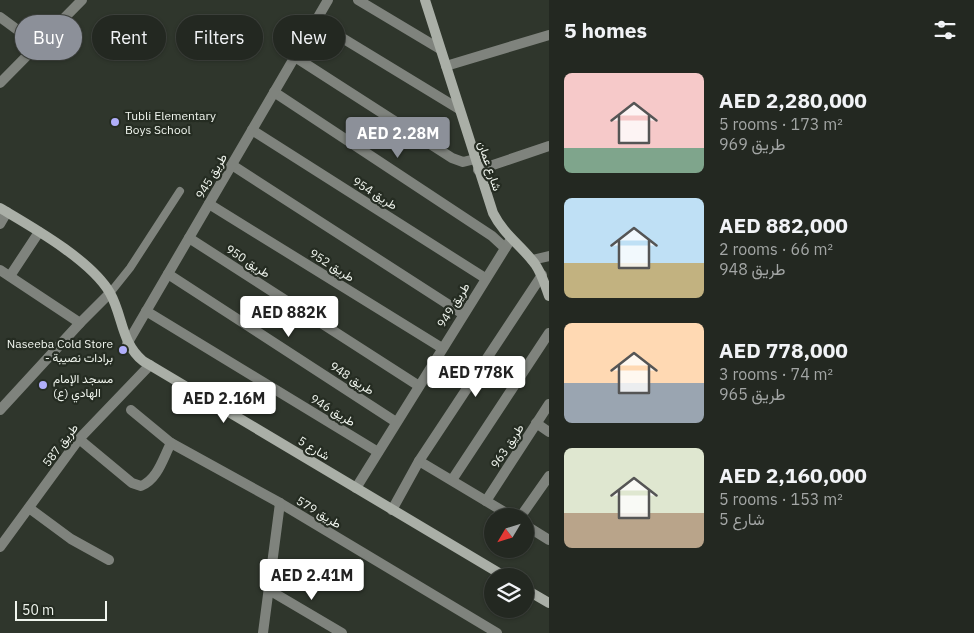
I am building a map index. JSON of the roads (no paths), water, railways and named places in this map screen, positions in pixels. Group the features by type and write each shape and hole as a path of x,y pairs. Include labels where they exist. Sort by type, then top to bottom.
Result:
{"street":[{"path":"67,15 82,0"},
{"name":"طريق 945","path":"320,15 328,0"},
{"path":"358,0 440,49"},
{"name":"شارع عمان","path":"425,0 493,213 508,243 532,260 542,275 549,296"},
{"path":"0,17 15,28"},
{"path":"446,66 549,35"},
{"path":"345,40 459,109"},
{"path":"0,83 23,60"},
{"name":"طريق 945","path":"128,344 293,60"},
{"path":"300,60 452,158 463,162 475,159"},
{"path":"274,92 492,236 508,243"},
{"name":"طريق 954","path":"252,130 485,278"},
{"path":"478,170 549,146"},
{"path":"232,164 462,314"},
{"name":"طريق 952","path":"209,204 442,348"},
{"path":"0,224 4,210"},
{"name":"شارع 5","path":"4,210 39,232 86,267 110,293 128,344 137,356 490,568"},
{"path":"10,276 39,232"},
{"name":"طريق 950","path":"189,238 419,386"},
{"name":"طريق 949","path":"356,488 462,314 508,243"},
{"path":"532,260 549,256"},
{"path":"0,270 80,323"},
{"name":"طريق 948","path":"168,274 396,422"},
{"path":"392,510 420,461 542,275"},
{"path":"2,404 110,293"},
{"name":"طريق 946","path":"146,311 378,452"},
{"path":"452,480 549,333"},
{"name":"طريق 587","path":"0,547 79,439 150,365"},
{"name":"طريق 963","path":"486,501 549,404"},
{"name":"طريق 579","path":"131,410 171,443 280,503 497,633"},
{"path":"536,423 549,432"},
{"path":"79,439 132,483 141,486 149,483 154,476 171,443"},
{"path":"420,461 498,508"},
{"path":"527,508 549,476"},
{"path":"263,633 280,503"},
{"path":"30,508 71,540 109,560"},
{"path":"534,531 549,540"},
{"path":"268,590 342,633"},
{"path":"534,594 549,603"}],"lane":[{"path":"110,293 130,268 180,192"}],"place":[{"name":"Tubli Elementary Boys School","path":"115,122"},
{"name":"Naseeba Cold Store - برادات نصيبة","path":"123,350"},
{"name":"مسجد الإمام الهادي (ع)","path":"43,385"}]}
